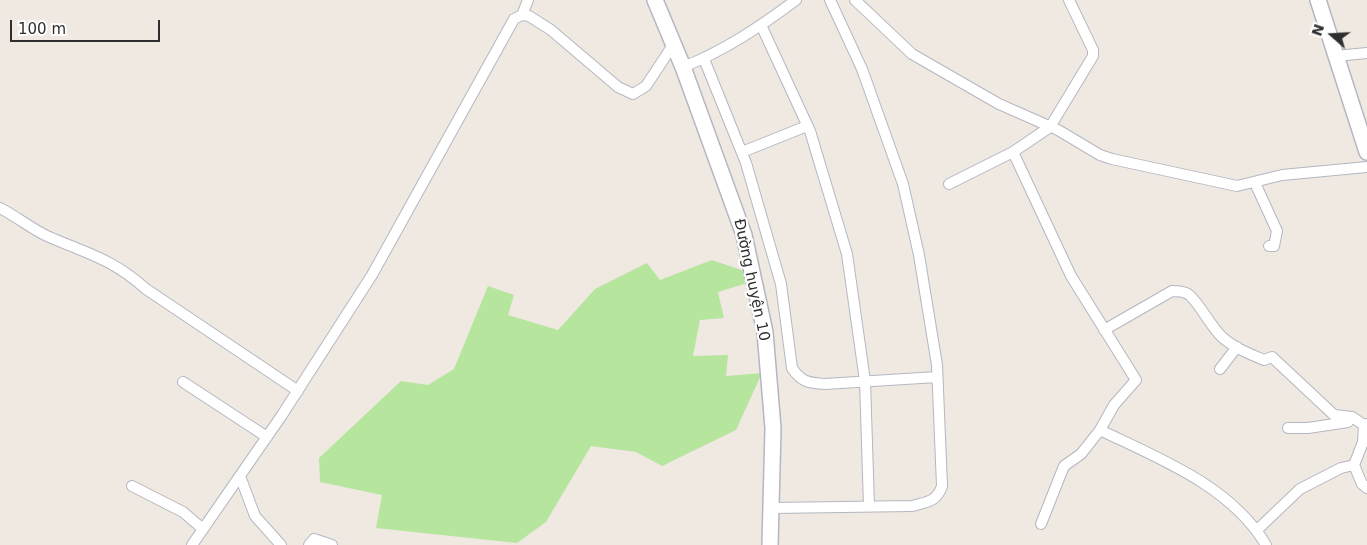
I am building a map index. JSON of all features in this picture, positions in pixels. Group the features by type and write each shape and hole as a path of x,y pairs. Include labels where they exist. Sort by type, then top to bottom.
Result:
{"street":[{"path":"192,545 298,391 377,267 510,24 514,19 522,15 528,0"},
{"name":"Đường huyện 10","path":"655,0 683,67 744,235 764,332 774,428 770,545"},
{"path":"683,67 704,59 761,26 796,0"},
{"path":"772,508 912,506 930,502 939,496 942,486 938,376 919,255 903,184 862,69 830,0"},
{"path":"854,0 912,54 999,104 1050,127 1112,159 1227,185 1244,185 1282,175 1367,167"},
{"path":"949,184 1013,152 1050,127 1093,56 1093,50 1068,0"},
{"path":"1318,0 1367,150"},
{"path":"522,15 545,26 618,87 633,94 646,86 674,45"},
{"path":"761,26 807,126 847,254 864,381 868,506"},
{"path":"1336,56 1367,53"},
{"path":"704,59 742,152 781,284 792,368 797,376 807,383 938,376"},
{"path":"742,152 807,126"},
{"path":"1013,152 1072,276 1136,380 1114,405 1100,430 1081,454 1064,466 1041,524"},
{"path":"1255,183 1277,231 1274,246 1269,246"},
{"path":"0,208 35,230 107,260 126,271 146,289 298,391"},
{"path":"1104,330 1172,291 1181,291 1188,294 1208,322 1223,338 1264,360 1272,357 1334,415 1352,417 1363,424"},
{"path":"1220,369 1237,347"},
{"path":"183,382 267,437"},
{"path":"1288,428 1363,424"},
{"path":"1363,424 1363,442 1354,465 1362,484 1367,488"},
{"path":"1100,430 1212,488 1229,500 1257,530 1266,545"},
{"path":"1257,530 1300,489 1341,468 1354,465"},
{"path":"240,476 255,516 270,536 281,545"},
{"path":"132,486 183,512 203,529"},
{"path":"309,545 314,539 332,545"}],"green space":[{"path":"712,260 747,272 744,284 718,292 724,318 700,320 693,356 728,355 726,376 762,373 736,430 662,466 636,452 591,446 546,522 517,543 376,528 382,495 320,482 319,458 401,381 428,385 454,369 488,286 514,295 508,315 558,330 595,289 647,263 660,280"}]}
